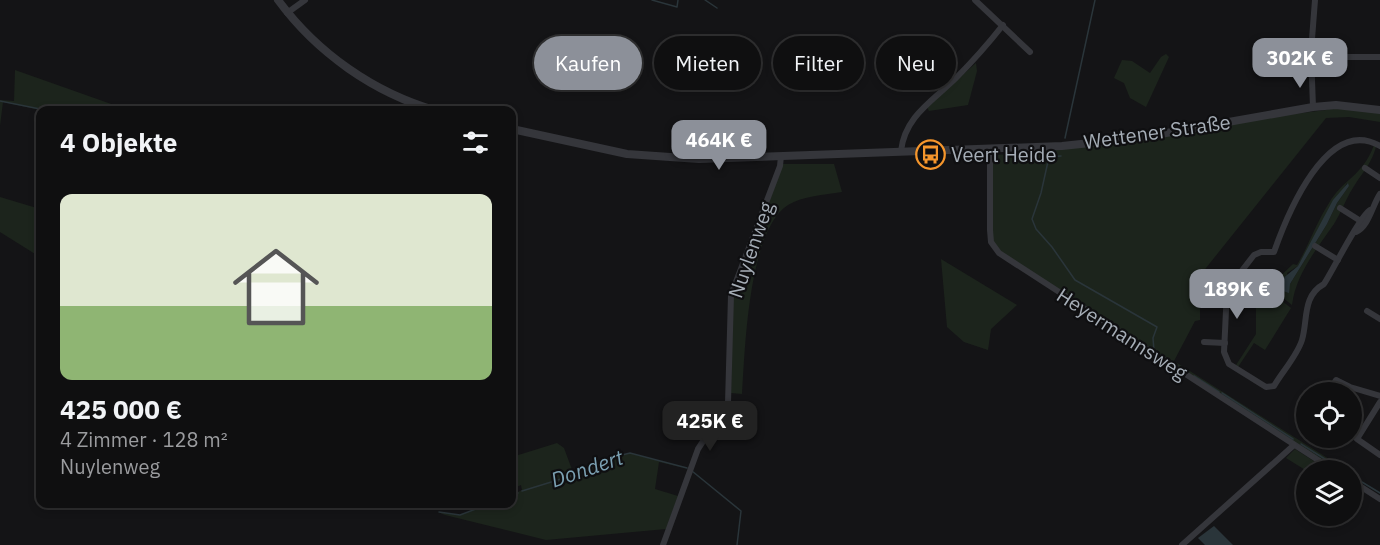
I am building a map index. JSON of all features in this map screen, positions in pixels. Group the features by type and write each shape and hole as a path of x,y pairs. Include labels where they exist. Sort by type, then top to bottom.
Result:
{"street":[{"path":"278,0 317,45 344,66 400,97 424,106"},
{"path":"287,13 305,0"},
{"path":"975,0 1030,52"},
{"path":"1313,107 1311,71 1315,0"},
{"path":"901,151 906,128 916,114 982,52 1003,25"},
{"path":"1311,71 1338,57 1380,57"},
{"name":"Wettener Straße","path":"516,130 641,156 699,159 990,149 1138,138 1313,107 1345,106 1380,110"},
{"path":"1370,210 1367,222 1356,232 1324,284 1318,288 1307,305 1301,341 1274,386 1266,387 1229,364 1225,357 1227,290 1254,255 1261,252 1274,252 1284,224 1318,167 1332,151 1347,141 1362,139 1380,146"},
{"name":"Heyermannsweg","path":"990,149 991,242 999,253 1318,460"},
{"name":"Nuylenweg","path":"663,545 698,449 728,403 731,295 780,166 781,156"},
{"path":"1365,168 1380,178"},
{"path":"1356,232 1359,220 1370,210 1380,194"},
{"path":"1340,207 1359,220"},
{"path":"1315,246 1338,260"},
{"path":"1367,310 1380,319"},
{"path":"1204,342 1225,343"},
{"path":"1362,391 1380,396"},
{"path":"1380,402 1357,440 1380,455"},
{"path":"1182,545 1294,445"},
{"path":"1362,488 1380,499"}],"shaded area":[{"path":"1166,54 1169,57 1146,107 1130,98 1124,83 1114,78 1122,60 1132,61 1150,73 1161,57"},
{"path":"976,63 977,71 968,105 929,111 927,107 946,90 956,90 956,81"},
{"path":"15,70 117,106 36,106 36,109 3,102 0,126 0,100 14,101"},
{"path":"1334,107 1380,113 1380,122 1349,117 1326,118 1194,283 1200,289 1200,320 1195,321 1174,361 1296,438 1296,444 1000,252 993,241 992,155 1040,153 1061,143 1326,110"},
{"path":"1374,145 1376,147 1370,162 1302,273 1292,305 1269,287 1293,264 1297,265 1334,195 1358,171","holes":["1347,183 1349,186 1337,203 1327,224 1290,284 1287,273 1298,266"]},
{"path":"783,164 834,164 842,192 794,202 775,219 764,239 751,293 742,394 731,393 733,296"},
{"path":"1348,183 1349,186 1290,284 1289,293 1280,290 1281,280 1298,266 1333,200"},
{"path":"0,197 36,208 36,254 0,232"},
{"path":"941,259 1017,305 991,329 988,350 964,342 947,327"},
{"path":"1267,289 1291,308 1265,350 1254,343 1238,367 1236,365 1256,334 1256,303"},
{"path":"557,443 564,448 574,475 613,457 630,453 688,469 659,462 655,489 678,496 666,529 546,540 438,512 460,515 478,508 516,508 516,493 522,490 521,485 516,487 516,456"},
{"path":"1302,448 1312,448 1331,460 1321,460"},
{"path":"1295,449 1312,460 1296,460 1296,464 1286,458"},
{"path":"1214,526 1233,545 1205,545 1198,538"}],"waterway":[{"path":"652,0 677,7 678,0"},
{"path":"705,0 717,8"},
{"path":"1065,138 1095,0"},
{"name":"Dondert","path":"0,101 36,108"},
{"path":"1061,156 1049,157 1041,193 1032,219 1036,229 1075,280 1157,327 1153,338 1154,351"},
{"path":"1194,376 1219,392"},
{"path":"1222,393 1293,439"},
{"path":"1307,448 1326,460"},
{"name":"Dondert","path":"522,491 574,475 614,457 630,453 687,468"},
{"name":"Dondert","path":"692,471 741,511 737,545"},
{"path":"1362,482 1380,493"},
{"name":"Dondert","path":"439,512 460,515 478,508"}],"place":[{"name":"Veert Heide","path":"930,155"}]}
